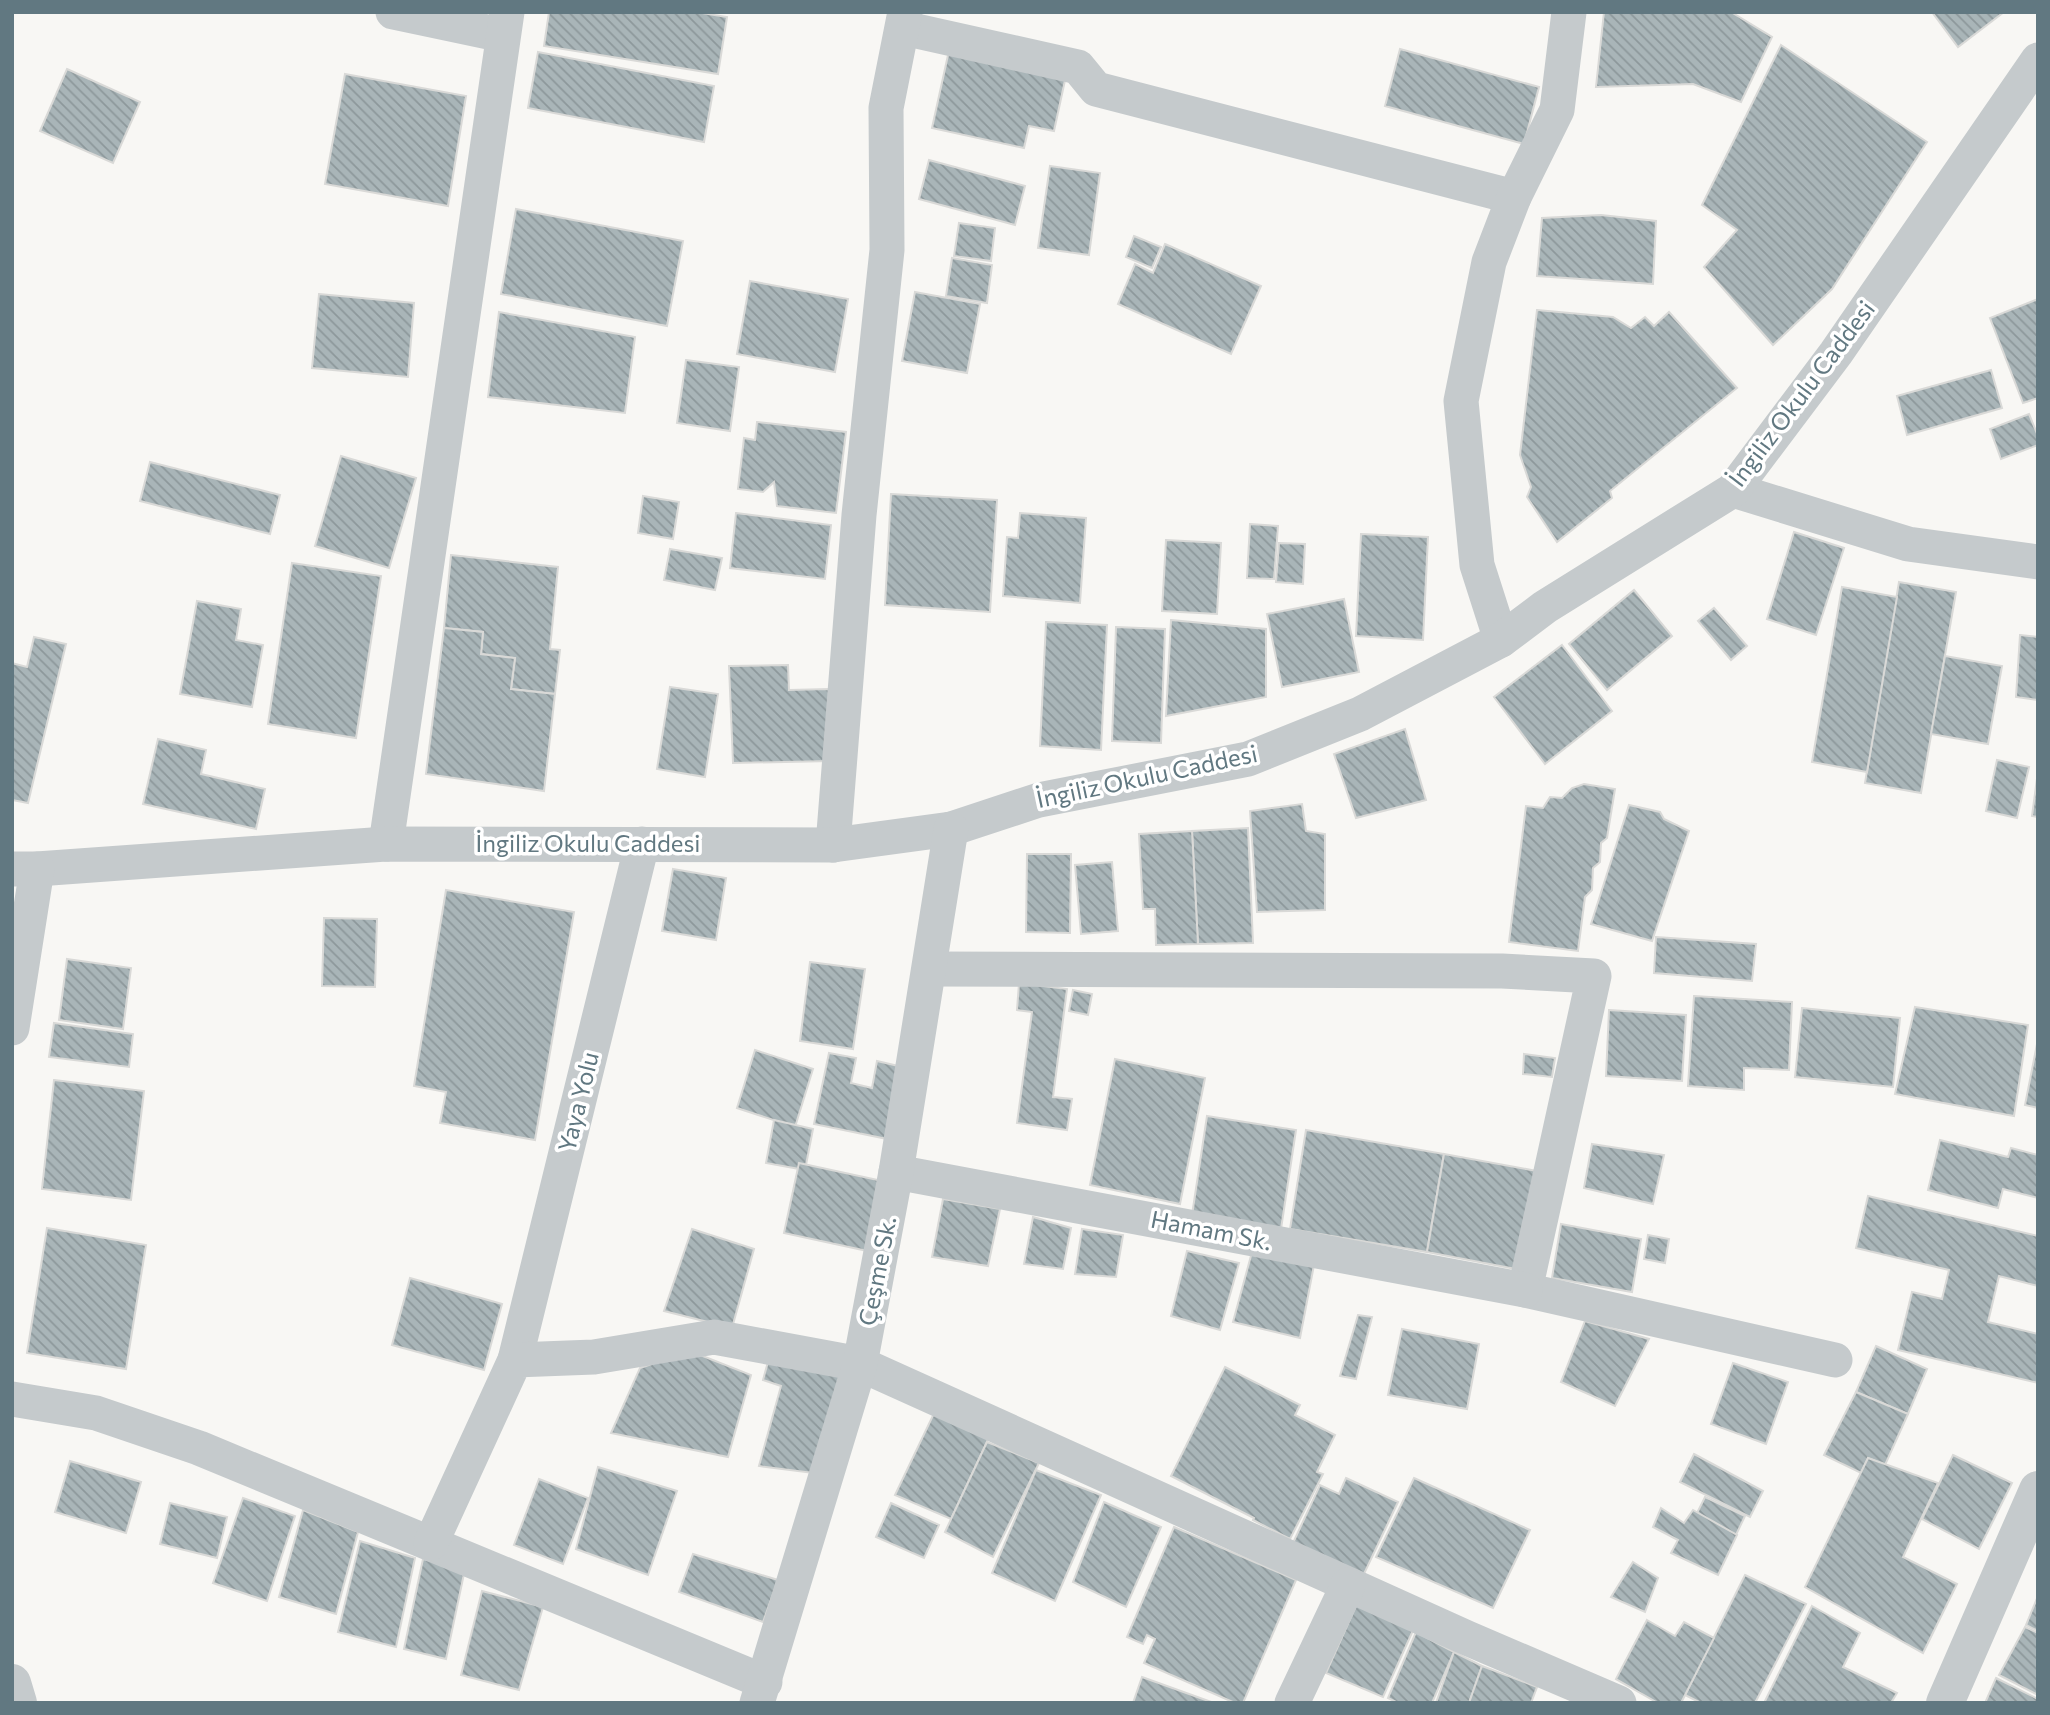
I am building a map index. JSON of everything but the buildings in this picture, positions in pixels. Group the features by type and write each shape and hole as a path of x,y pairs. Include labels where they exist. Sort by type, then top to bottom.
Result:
{"street":[{"path":"386,844 504,24 393,12"},
{"path":"1502,640 1477,565 1461,401 1489,262 1514,197 1557,110 1569,12"},
{"path":"833,845 859,515 887,250 886,108 904,20 1078,66 1096,89 1514,197"},
{"name":"İngiliz Okulu Caddesi","path":"25,869 386,844 833,845 951,829 1038,800 1248,759 1360,714 1502,640 1545,607 1733,490 1836,353 2038,60"},
{"path":"1733,490 1908,544 2038,562"},
{"name":"Çeşme Sk.","path":"761,1692 860,1364 897,1172 951,829"},
{"name":"Yaya Yolu","path":"431,1544 516,1360 642,844"},
{"path":"12,1028 25,869"},
{"path":"930,969 1502,971 1594,976 1525,1290"},
{"name":"Hamam Sk.","path":"897,1172 1525,1290 1835,1360"},
{"path":"516,1360 594,1357 714,1337 860,1364 1467,1639 1619,1703"},
{"path":"12,1399 96,1413 199,1448 431,1544 761,1692"},
{"path":"1945,1703 2038,1490"},
{"path":"1292,1703 1348,1584"},
{"path":"12,1684 18,1703"}]}
